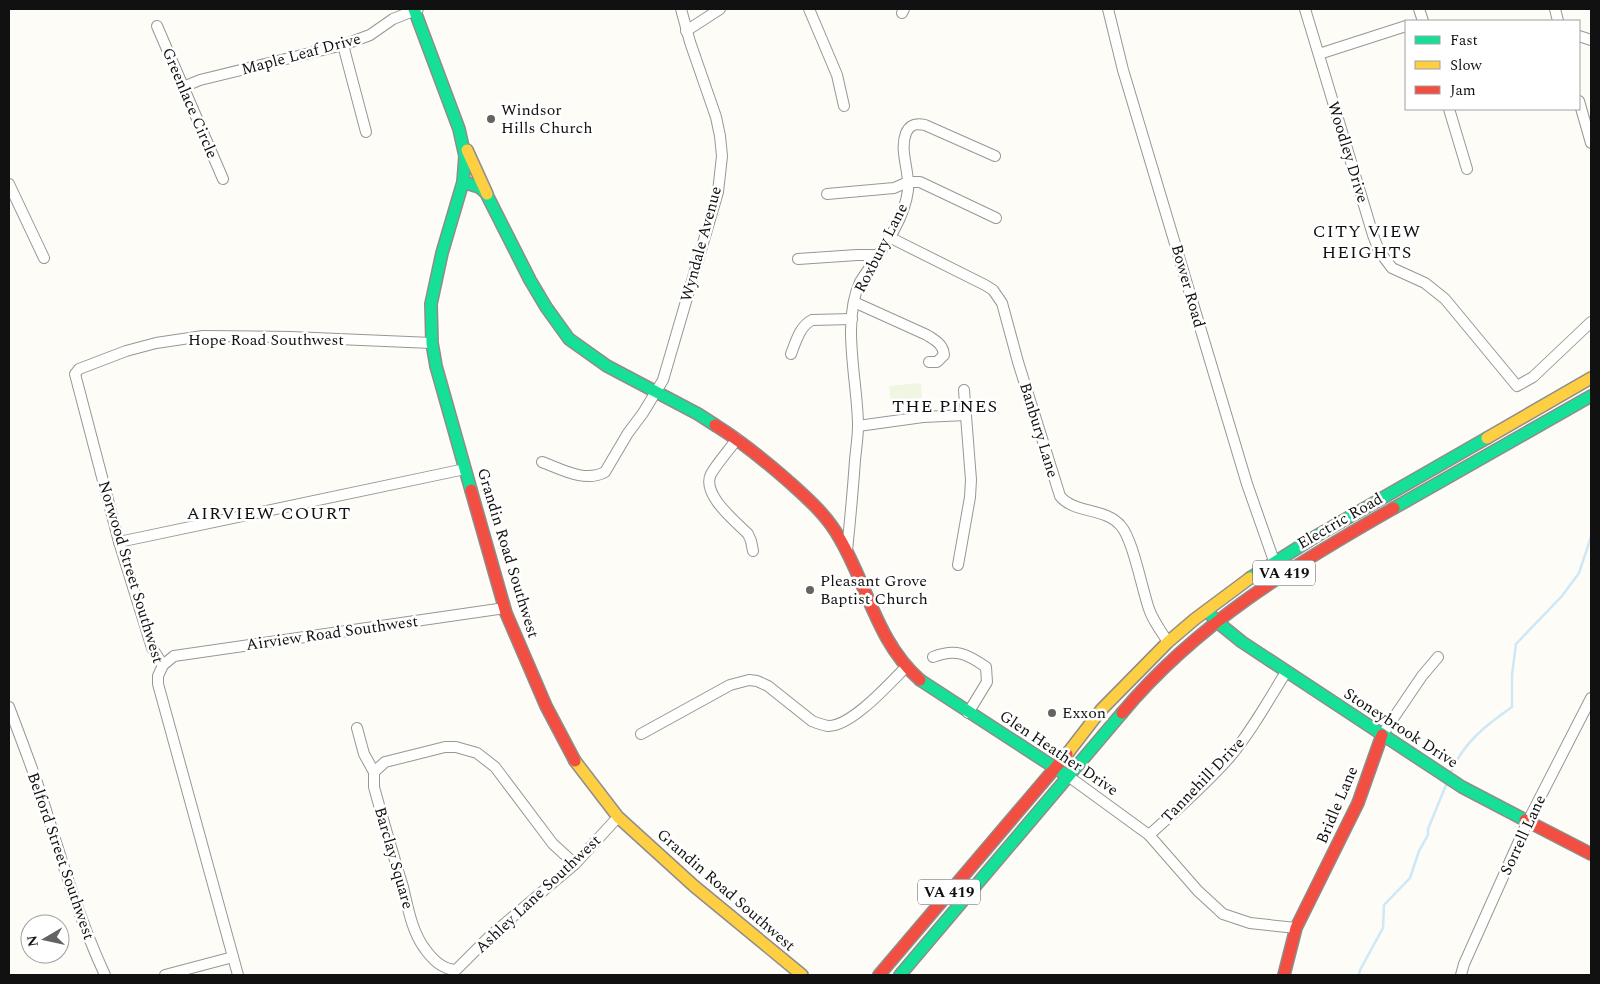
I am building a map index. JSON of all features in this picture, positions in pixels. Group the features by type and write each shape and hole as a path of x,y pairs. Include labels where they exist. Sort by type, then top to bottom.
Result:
{"street":[{"name":"Maple Leaf Drive","path":"183,87 200,80 343,45 370,35 393,19 416,9"},
{"name":"Grandin Road Southwest","path":"416,9 458,129 465,156 463,182 431,304 432,343 436,366 504,608 522,653 561,737 585,776 618,817 694,886 802,975"},
{"name":"Wyndale Avenue","path":"542,462 582,476 590,477 605,472 628,433 644,413 663,380 718,192 722,156 716,117 686,31 681,9"},
{"path":"686,31 720,9"},
{"path":"809,9 837,75 844,106"},
{"name":"Bower Road","path":"1108,9 1126,79 1247,484 1274,561"},
{"name":"Woodley Drive","path":"1305,9 1373,235 1379,251 1392,268 1425,283 1445,299 1517,386 1533,378 1591,322"},
{"name":"Greenlace Circle","path":"157,26 223,179"},
{"path":"1319,54 1405,26"},
{"path":"343,45 366,132"},
{"path":"1580,104 1591,143"},
{"path":"1449,110 1467,169"},
{"name":"Roxbury Lane","path":"847,552 858,426 853,364 852,319 854,302 860,282 889,237 906,201 908,182 904,143 906,134 909,128 918,123 995,156"},
{"name":"Glen Heather Drive","path":"463,144 534,286 546,307 569,339 607,366 713,423 737,439 756,453 817,507 828,520 847,552 885,636 906,667 920,680 968,713 1055,766 1149,836 1198,891 1224,914 1250,923 1296,928"},
{"path":"463,182 479,187 488,197"},
{"path":"826,194 894,188 908,182 920,182 996,218"},
{"path":"9,184 44,258"},
{"name":"Banbury Lane","path":"889,237 986,285 998,296 1002,303 1020,371 1060,496 1067,503 1104,514 1120,524 1128,540 1153,620 1168,642"},
{"path":"798,259 877,255"},
{"path":"854,302 938,342 942,347 944,355 937,362 929,362"},
{"path":"791,354 800,331 812,320 852,319"},
{"name":"Hope Road Southwest","path":"104,360 156,343 203,336 291,337 432,343"},
{"name":"Norwood Street Southwest","path":"104,360 79,369 75,374 119,542 152,648 162,665 158,676 158,684 238,975"},
{"name":"Electric Road","path":"1055,766 1073,747 1101,710 1168,642 1207,609 1274,561 1318,534 1591,378"},
{"path":"958,565 970,497 971,480 964,390"},
{"name":"Electric Road","path":"900,975 1134,698 1163,668 1216,622 1250,596 1304,561 1591,396"},
{"path":"858,426 923,416 966,415"},
{"path":"737,439 711,475 709,488 715,500 748,534 753,551"},
{"path":"119,542 465,470"},
{"name":"Airview Road Southwest","path":"162,665 174,656 504,608"},
{"name":"Stoneybrook Drive","path":"1207,609 1216,622 1242,642 1462,787 1591,854"},
{"path":"933,657 942,653 959,652 970,656 986,667 987,682 968,713"},
{"name":"Bridle Lane","path":"1284,975 1296,928 1355,811 1382,735 1422,676 1438,657"},
{"path":"641,734 730,685 749,680 768,686 812,721 833,725 842,722 867,705 906,667"},
{"name":"Tannehill Drive","path":"1149,836 1229,757 1248,732 1286,672"},
{"name":"Sorrell Lane","path":"1461,975 1464,964 1528,821 1591,698"},
{"name":"Belford Street Southwest","path":"9,708 40,793 76,906 105,975"},
{"name":"Barclay Square","path":"357,728 364,754 374,772 374,787 418,938 434,960 443,967 456,970"},
{"path":"374,772 385,762 445,747 466,749 477,753 495,767 553,844 574,864"},
{"name":"VA 419","path":"879,975 1055,766"},
{"name":"Ashley Lane Southwest","path":"456,970 490,936 574,864 618,817"},
{"path":"164,975 233,957"}],"green space":[{"path":"921,383 922,398 891,401 889,386"}],"waterway":[{"path":"1451,772 1456,761 1469,743 1512,707 1512,675 1516,644 1562,596 1579,573 1591,537"},
{"path":"1359,975 1383,928 1384,905 1410,878 1446,785"}],"traffic: fast":[{"path":"414,9 459,129 465,156 463,182 442,253 431,304 432,343 436,366 471,490"},
{"path":"463,182 479,187 486,193 530,280 546,307 569,339 607,366 698,414 715,425"},
{"path":"1394,508 1591,396"},
{"path":"1250,578 1318,535 1487,438"},
{"path":"1210,614 1242,642 1462,787 1525,820"},
{"path":"920,680 1063,773"},
{"path":"900,975 1122,713"}],"traffic: slow":[{"path":"467,150 487,194"},
{"path":"1487,438 1591,378"},
{"path":"1067,754 1101,710 1168,642 1195,619 1250,578"},
{"path":"575,761 618,817 694,886 802,975"}],"traffic: jam":[{"path":"715,425 761,458 809,500 829,522 850,557 874,613 893,649 920,680"},
{"path":"471,490 506,613 546,706 575,761"},
{"path":"1122,713 1182,651 1249,598 1320,551 1394,508"},
{"path":"1284,975 1296,928 1358,803 1382,735"},
{"path":"879,975 1067,754"},
{"path":"1525,820 1591,854"}],"place":[{"name":"Windsor Hills Church","path":"491,119"},
{"name":"Pleasant Grove Baptist Church","path":"810,590"},
{"name":"Exxon","path":"1052,713"}],"district":[{"name":"CITY VIEW HEIGHTS","path":"1367,241"},
{"name":"THE PINES","path":"945,406"},
{"name":"AIRVIEW COURT","path":"269,513"}]}
